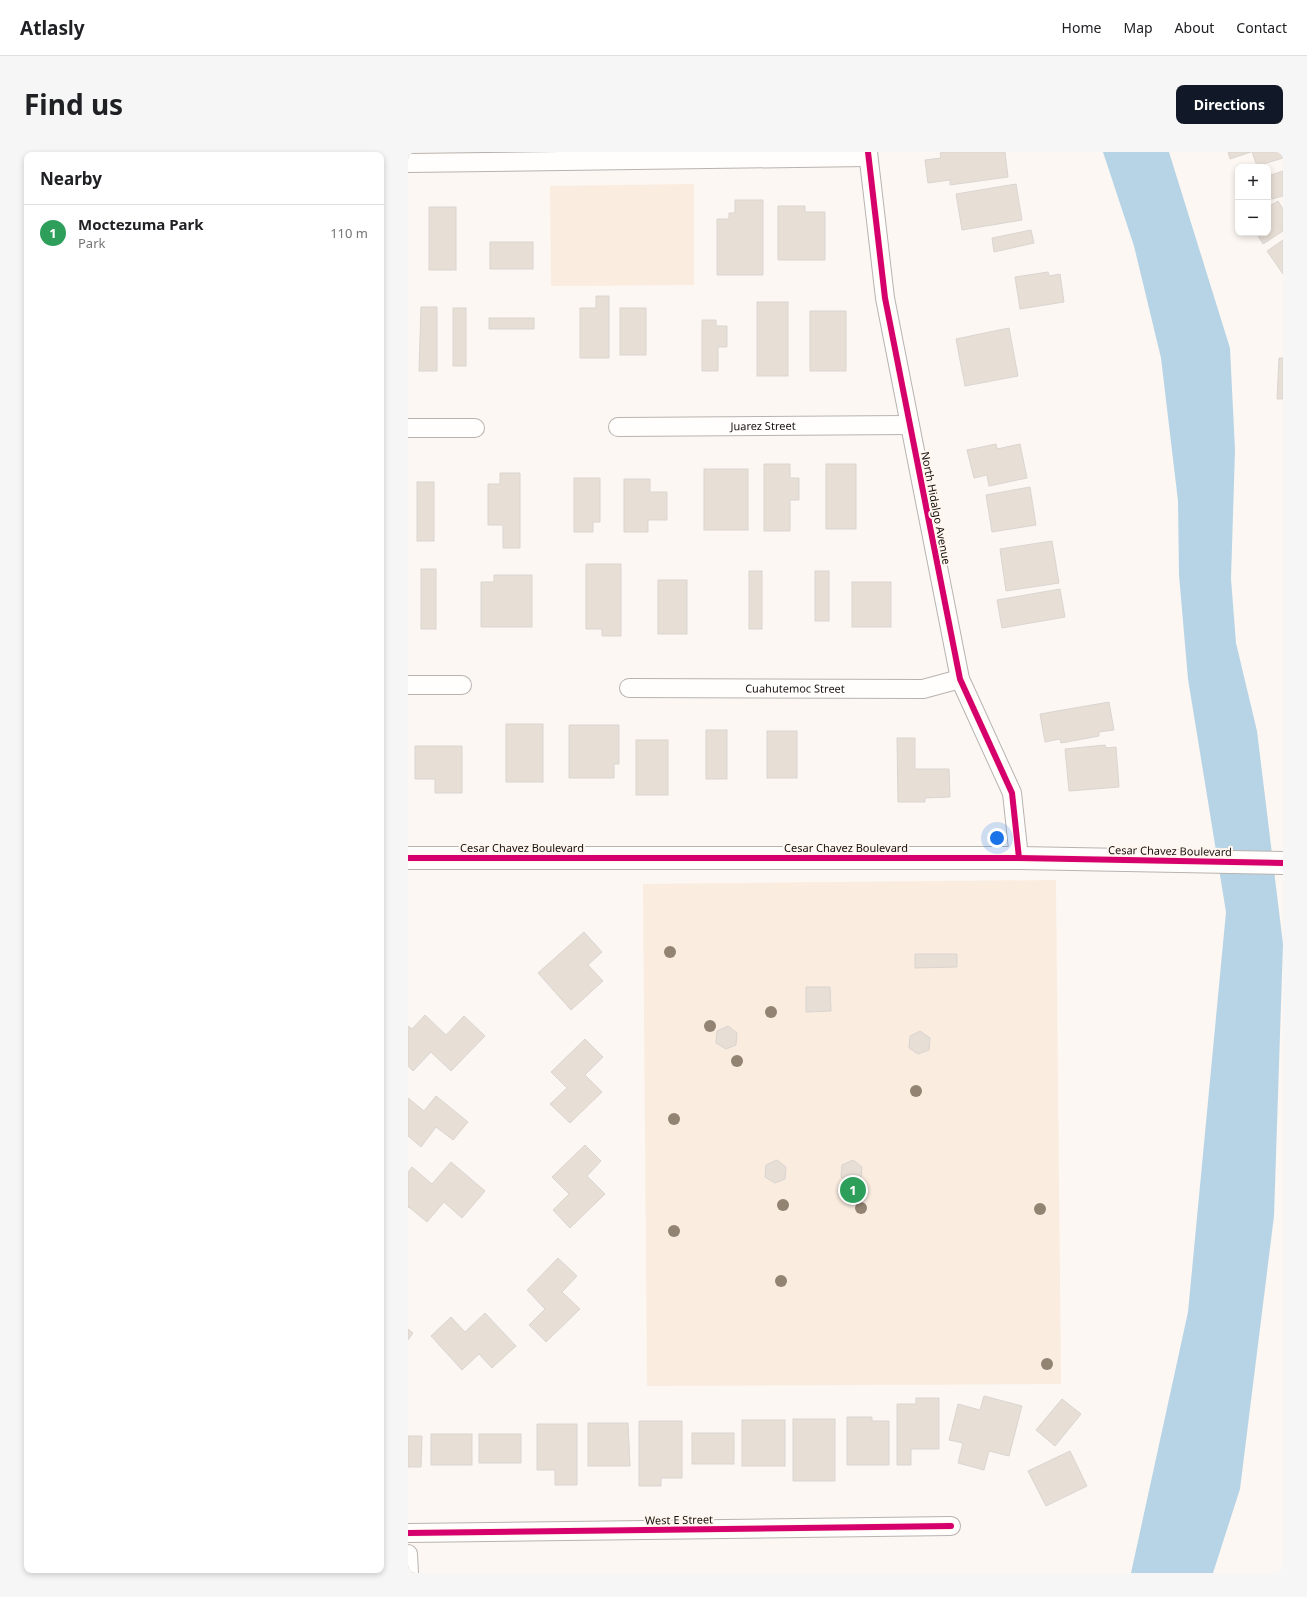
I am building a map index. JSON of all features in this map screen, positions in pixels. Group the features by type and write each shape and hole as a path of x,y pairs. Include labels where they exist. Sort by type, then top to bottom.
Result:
{"street":[{"path":"408,163 868,154"},
{"name":"North Hidalgo Avenue","path":"868,154 885,298 960,679 1012,793 1019,858"},
{"name":"Juarez Street","path":"618,427 909,425"},
{"path":"408,428 475,428"},
{"name":"Cuahutemoc Street","path":"628,688 923,689 960,679"},
{"path":"408,685 462,685"},
{"name":"Cesar Chavez Boulevard","path":"408,858 1019,858 1283,863"},
{"name":"West E Street","path":"408,1533 951,1526"},
{"path":"408,1554 409,1573"}],"shaded area":[{"path":"694,184 694,285 551,286 550,186"},
{"path":"1056,880 1061,1384 647,1386 643,884"}],"water":[{"path":"1103,152 1169,152 1230,348 1235,450 1231,579 1236,643 1257,731 1283,944 1274,1216 1240,1489 1213,1573 1131,1573 1188,1312 1226,912 1188,679 1179,575 1178,501 1161,358 1134,246"}],"building":[{"path":"1005,152 1008,177 950,185 950,180 928,183 925,160 941,158 940,153"},
{"path":"1228,152 1251,152 1230,159"},
{"path":"1252,152 1283,152 1283,158 1264,164 1256,164"},
{"path":"1283,171 1283,196 1272,199 1271,175"},
{"path":"1016,184 1022,220 962,230 956,194"},
{"path":"735,200 763,200 763,275 717,275 717,219 729,219 729,213 735,213"},
{"path":"1278,201 1283,209 1283,231 1263,244 1258,236 1271,236 1271,205"},
{"path":"778,206 805,206 805,212 825,212 825,260 778,260"},
{"path":"429,207 456,207 456,270 429,270"},
{"path":"1031,230 1034,243 994,252 992,238"},
{"path":"1283,240 1283,274 1267,251"},
{"path":"490,242 533,242 533,269 490,269"},
{"path":"1048,272 1049,276 1060,274 1064,302 1020,309 1015,277"},
{"path":"596,296 609,296 609,358 580,358 580,308 596,308"},
{"path":"757,302 788,302 788,376 757,376"},
{"path":"421,307 437,307 437,371 419,371"},
{"path":"453,308 466,308 466,366 453,366"},
{"path":"620,308 646,308 646,355 620,355"},
{"path":"810,311 846,311 846,371 810,371"},
{"path":"489,318 534,318 534,329 489,329"},
{"path":"702,320 716,320 716,326 727,326 727,347 718,347 718,371 702,371"},
{"path":"1009,328 1018,376 965,386 956,339"},
{"path":"1279,358 1283,358 1283,399 1277,399"},
{"path":"996,444 997,449 1020,444 1027,478 989,486 987,475 974,478 967,450"},
{"path":"764,464 790,464 790,478 799,478 799,500 790,500 790,531 764,531"},
{"path":"826,464 856,464 856,529 826,529"},
{"path":"704,469 748,469 748,530 704,530"},
{"path":"500,473 520,473 520,548 503,548 503,525 488,525 488,484 500,484"},
{"path":"574,478 600,478 600,522 593,522 593,532 574,532"},
{"path":"624,479 650,479 650,492 667,492 667,520 648,520 648,532 624,532"},
{"path":"417,482 434,482 434,541 417,541"},
{"path":"1030,487 1036,525 992,532 986,495"},
{"path":"1052,541 1059,583 1006,591 1000,549"},
{"path":"586,564 621,564 621,636 602,636 602,629 586,629"},
{"path":"421,569 436,569 436,629 421,629"},
{"path":"749,571 762,571 762,629 749,629"},
{"path":"815,571 829,571 829,621 815,621"},
{"path":"494,575 532,575 532,627 481,627 481,582 494,582"},
{"path":"658,580 687,580 687,634 658,634"},
{"path":"852,582 891,582 891,627 852,627"},
{"path":"1060,589 1065,617 1002,628 997,600"},
{"path":"1109,702 1114,730 1099,732 1099,736 1061,743 1060,739 1045,742 1040,714"},
{"path":"506,724 543,724 543,782 506,782"},
{"path":"569,725 619,725 619,764 614,764 614,778 569,778"},
{"path":"706,730 727,730 727,779 706,779"},
{"path":"767,731 797,731 797,778 767,778"},
{"path":"897,738 915,738 915,769 949,769 950,797 925,798 925,802 898,802"},
{"path":"636,740 668,740 668,795 636,795"},
{"path":"1105,745 1106,748 1116,747 1119,787 1069,791 1065,749"},
{"path":"415,746 462,746 462,793 435,793 435,779 415,779"},
{"path":"584,932 602,952 588,965 603,981 571,1010 538,973"},
{"path":"915,954 957,954 957,967 915,968"},
{"path":"806,987 830,987 831,1011 806,1012"},
{"path":"425,1015 446,1035 464,1016 485,1036 451,1071 431,1052 413,1071 408,1066 408,1026 412,1029"},
{"path":"728,1026 737,1033 736,1045 726,1049 716,1043 717,1031"},
{"path":"920,1031 930,1038 929,1050 918,1054 909,1048 910,1036"},
{"path":"585,1039 603,1057 585,1075 602,1092 570,1123 550,1104 567,1088 551,1072"},
{"path":"436,1096 468,1122 453,1140 436,1127 421,1147 408,1136 408,1098 424,1111"},
{"path":"585,1145 601,1161 587,1176 605,1194 570,1228 553,1210 569,1194 552,1177"},
{"path":"777,1160 786,1167 785,1179 775,1183 765,1177 766,1165"},
{"path":"853,1160 862,1167 861,1179 850,1184 841,1177 842,1165"},
{"path":"451,1162 485,1191 462,1218 444,1202 427,1222 409,1207 408,1208 408,1172 412,1167 432,1184"},
{"path":"558,1258 577,1276 562,1292 580,1309 546,1342 529,1325 545,1309 527,1290"},
{"path":"485,1313 516,1346 492,1368 479,1354 462,1370 431,1336 451,1317 465,1332"},
{"path":"408,1329 413,1333 408,1340"},
{"path":"984,1396 1022,1406 1009,1456 989,1451 984,1470 958,1463 963,1443 949,1440 958,1404 980,1410"},
{"path":"916,1398 939,1398 939,1449 911,1449 911,1465 897,1465 897,1404 916,1404"},
{"path":"1062,1399 1081,1414 1055,1446 1036,1430"},
{"path":"847,1417 872,1417 872,1421 889,1421 889,1465 847,1465"},
{"path":"793,1419 835,1419 835,1481 793,1481"},
{"path":"742,1420 785,1420 785,1466 742,1466"},
{"path":"639,1421 682,1421 682,1478 661,1478 661,1486 639,1486"},
{"path":"588,1423 628,1423 630,1466 588,1466"},
{"path":"537,1424 577,1424 577,1485 555,1485 555,1470 537,1470"},
{"path":"692,1433 734,1433 734,1464 692,1464"},
{"path":"431,1434 472,1434 472,1465 431,1465"},
{"path":"479,1434 521,1434 521,1463 479,1463"},
{"path":"408,1436 422,1436 421,1467 408,1467"},
{"path":"1070,1451 1087,1486 1046,1506 1028,1471"}],"cycle path":[{"path":"868,152 885,298 960,679 1012,793 1019,858"},
{"path":"408,858 1019,858 1283,863"},
{"path":"408,1533 951,1526"}],"place":[{"name":"Moctezuma Park","path":"853,1190"}]}
